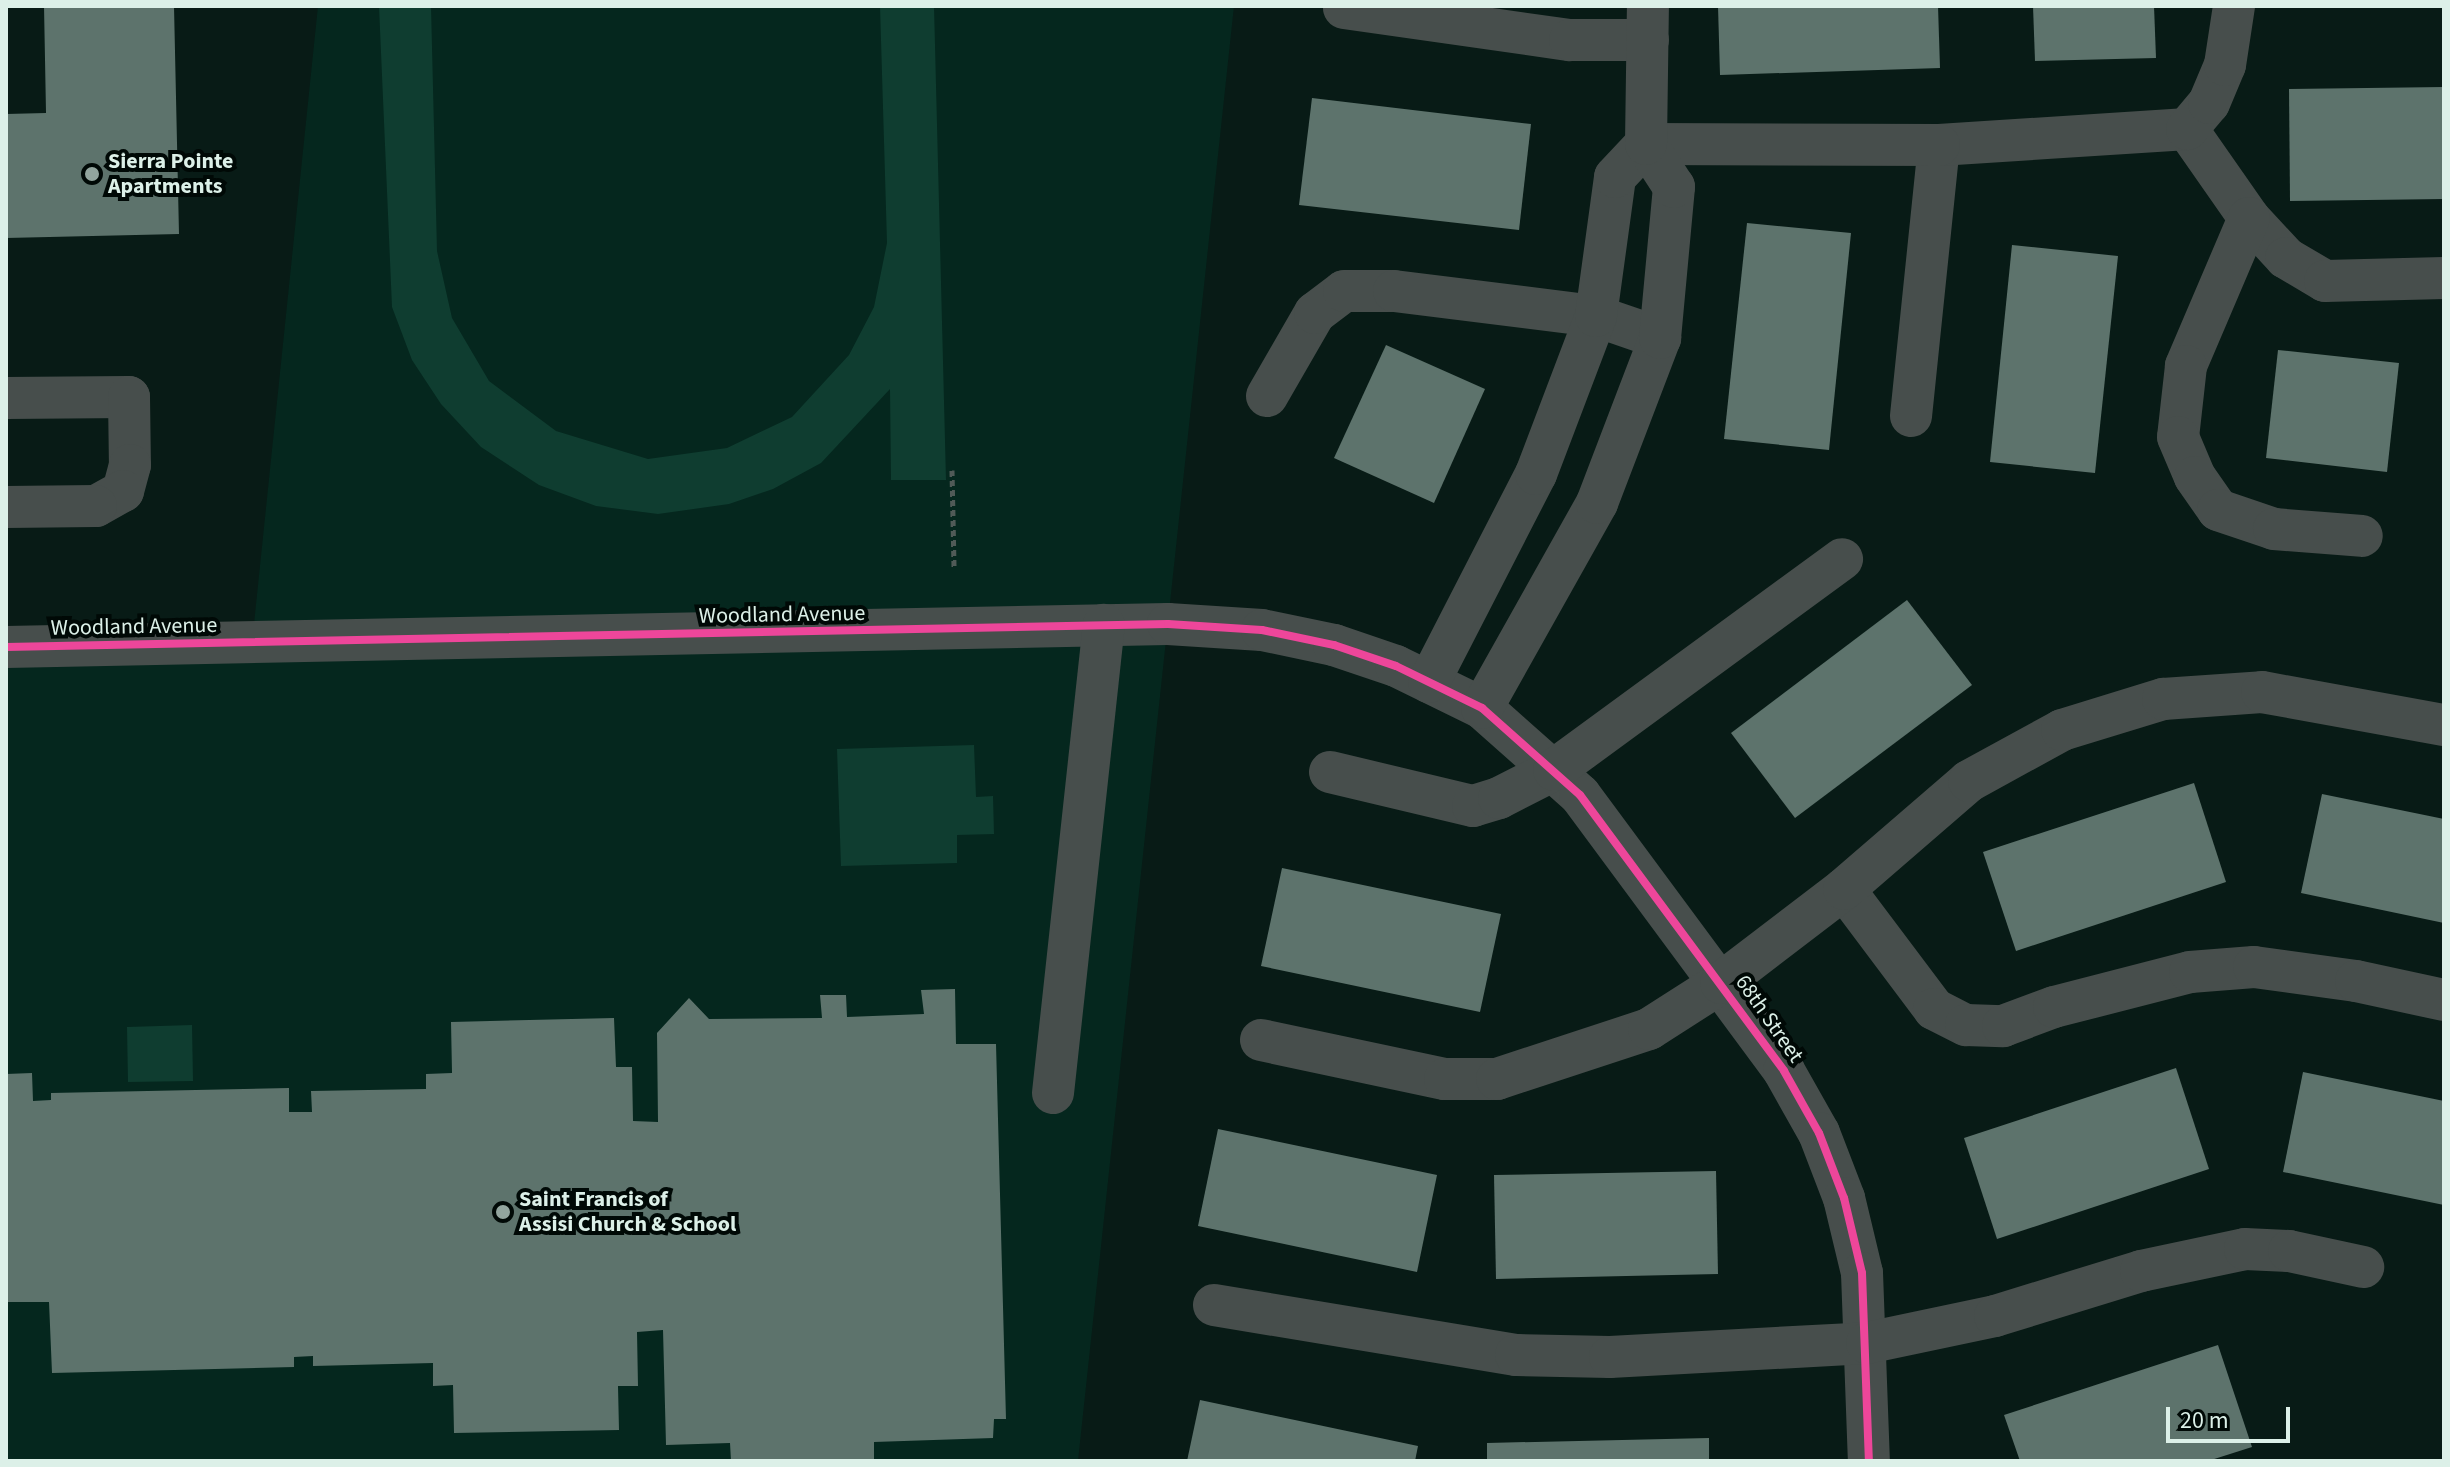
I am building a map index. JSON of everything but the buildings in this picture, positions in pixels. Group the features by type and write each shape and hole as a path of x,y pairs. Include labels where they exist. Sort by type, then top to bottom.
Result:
{"street":[{"path":"1429,682 1536,474 1596,316 1615,177 1646,144 1939,145 2187,129 2209,103 2225,65 2234,6"},
{"path":"1344,8 1570,40 1648,23 1646,144 1674,187 1660,338 1597,503 1482,708"},
{"path":"2187,129 2249,218 2286,258 2325,281 2444,278"},
{"path":"1911,416 1939,145"},
{"path":"2249,218 2186,366 2178,437 2195,477 2218,510 2274,529 2362,536"},
{"path":"1267,396 1315,313 1344,291 1394,291 1596,316 1660,338"},
{"path":"6,398 129,397 130,465 123,491 96,506 6,507"},
{"path":"1330,772 1473,806 1842,559"},
{"path":"1053,1093 1104,625"},
{"name":"Woodland Avenue","path":"6,647 1104,625 1262,630 1334,645 1429,682 1482,708 1542,758"},
{"path":"1261,1040 1445,1079 1497,1079 1649,1029 1721,983 1844,889 1969,781 2062,730 2163,699 2262,692 2444,725"},
{"name":"68th Street","path":"1542,758 1615,838 1784,1071 1819,1133 1844,1198 1858,1258 1867,1343 1869,1461"},
{"path":"1844,889 1934,1009 1966,1025 2003,1026 2054,1007 2190,972 2254,967 2356,981 2444,1000"},
{"path":"1214,1305 1516,1355 1667,1355 1867,1343 1995,1316 2141,1271 2245,1249 2289,1251 2363,1267"}],"path":[{"path":"952,470 954,569"}],"shaded area":[{"path":"318,6 1234,6 1078,1461 6,1461 6,647 252,643"},
{"path":"379,6 431,6 437,251 452,318 489,381 556,431 648,459 727,448 792,417 849,355 874,307 887,243 880,6 934,6 946,480 891,480 890,389 821,463 773,489 729,504 658,514 596,506 539,485 481,447 441,404 412,360 392,307"},
{"path":"974,745 976,797 993,796 994,834 957,835 957,863 841,866 837,749"},
{"path":"192,1025 193,1081 128,1082 127,1027"}],"cycle path":[{"path":"6,647 1168,624 1262,630 1334,645 1396,666 1482,708 1580,795 1784,1071 1819,1133 1844,1198 1862,1273 1869,1461"}],"place":[{"name":"Sierra Pointe Apartments","path":"92,174"},
{"name":"Saint Francis of Assisi Church & School","path":"503,1212"}]}
